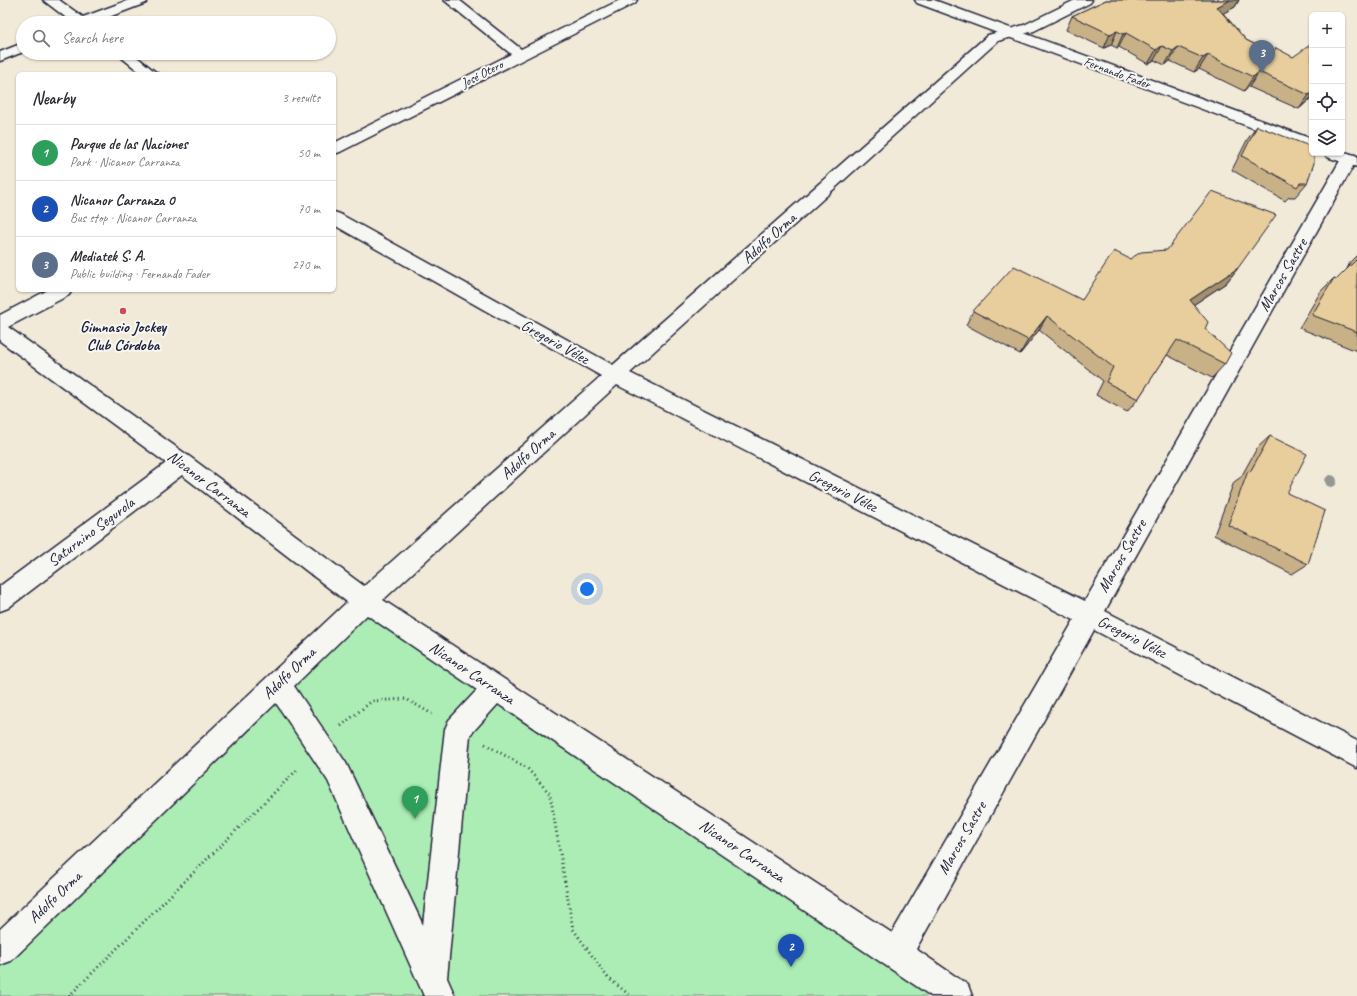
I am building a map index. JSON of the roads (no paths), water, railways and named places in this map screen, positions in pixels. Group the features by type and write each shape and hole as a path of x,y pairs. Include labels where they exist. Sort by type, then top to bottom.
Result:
{"street":[{"path":"50,0 72,16"},
{"path":"99,16 141,0"},
{"path":"451,0 520,55"},
{"name":"José Otero","path":"336,148 630,0"},
{"name":"Fernando Fader","path":"922,0 1309,144"},
{"name":"Adolfo Orma","path":"0,950 365,601 615,375 994,38 1029,28 1085,0"},
{"path":"0,57 16,50"},
{"path":"132,60 148,72"},
{"name":"Marcos Sastre","path":"897,954 1346,158"},
{"name":"Gregorio Vélez","path":"336,219 615,375 1089,615 1357,755"},
{"path":"0,323 59,292"},
{"name":"Nicanor Carranza","path":"0,331 182,463 365,601 897,954 957,996"},
{"name":"Saturnino Segurola","path":"0,600 182,463"},
{"path":"278,684 337,772 434,990"},
{"path":"434,990 458,729 496,688"}],"place":[{"name":"Mediatek S. A.","path":"1262,73"},
{"name":"Gimnasio Jockey Club Córdoba","path":"123,311"},
{"name":"Parque de las Naciones","path":"415,819"},
{"name":"Nicanor Carranza 0","path":"791,967"}]}
